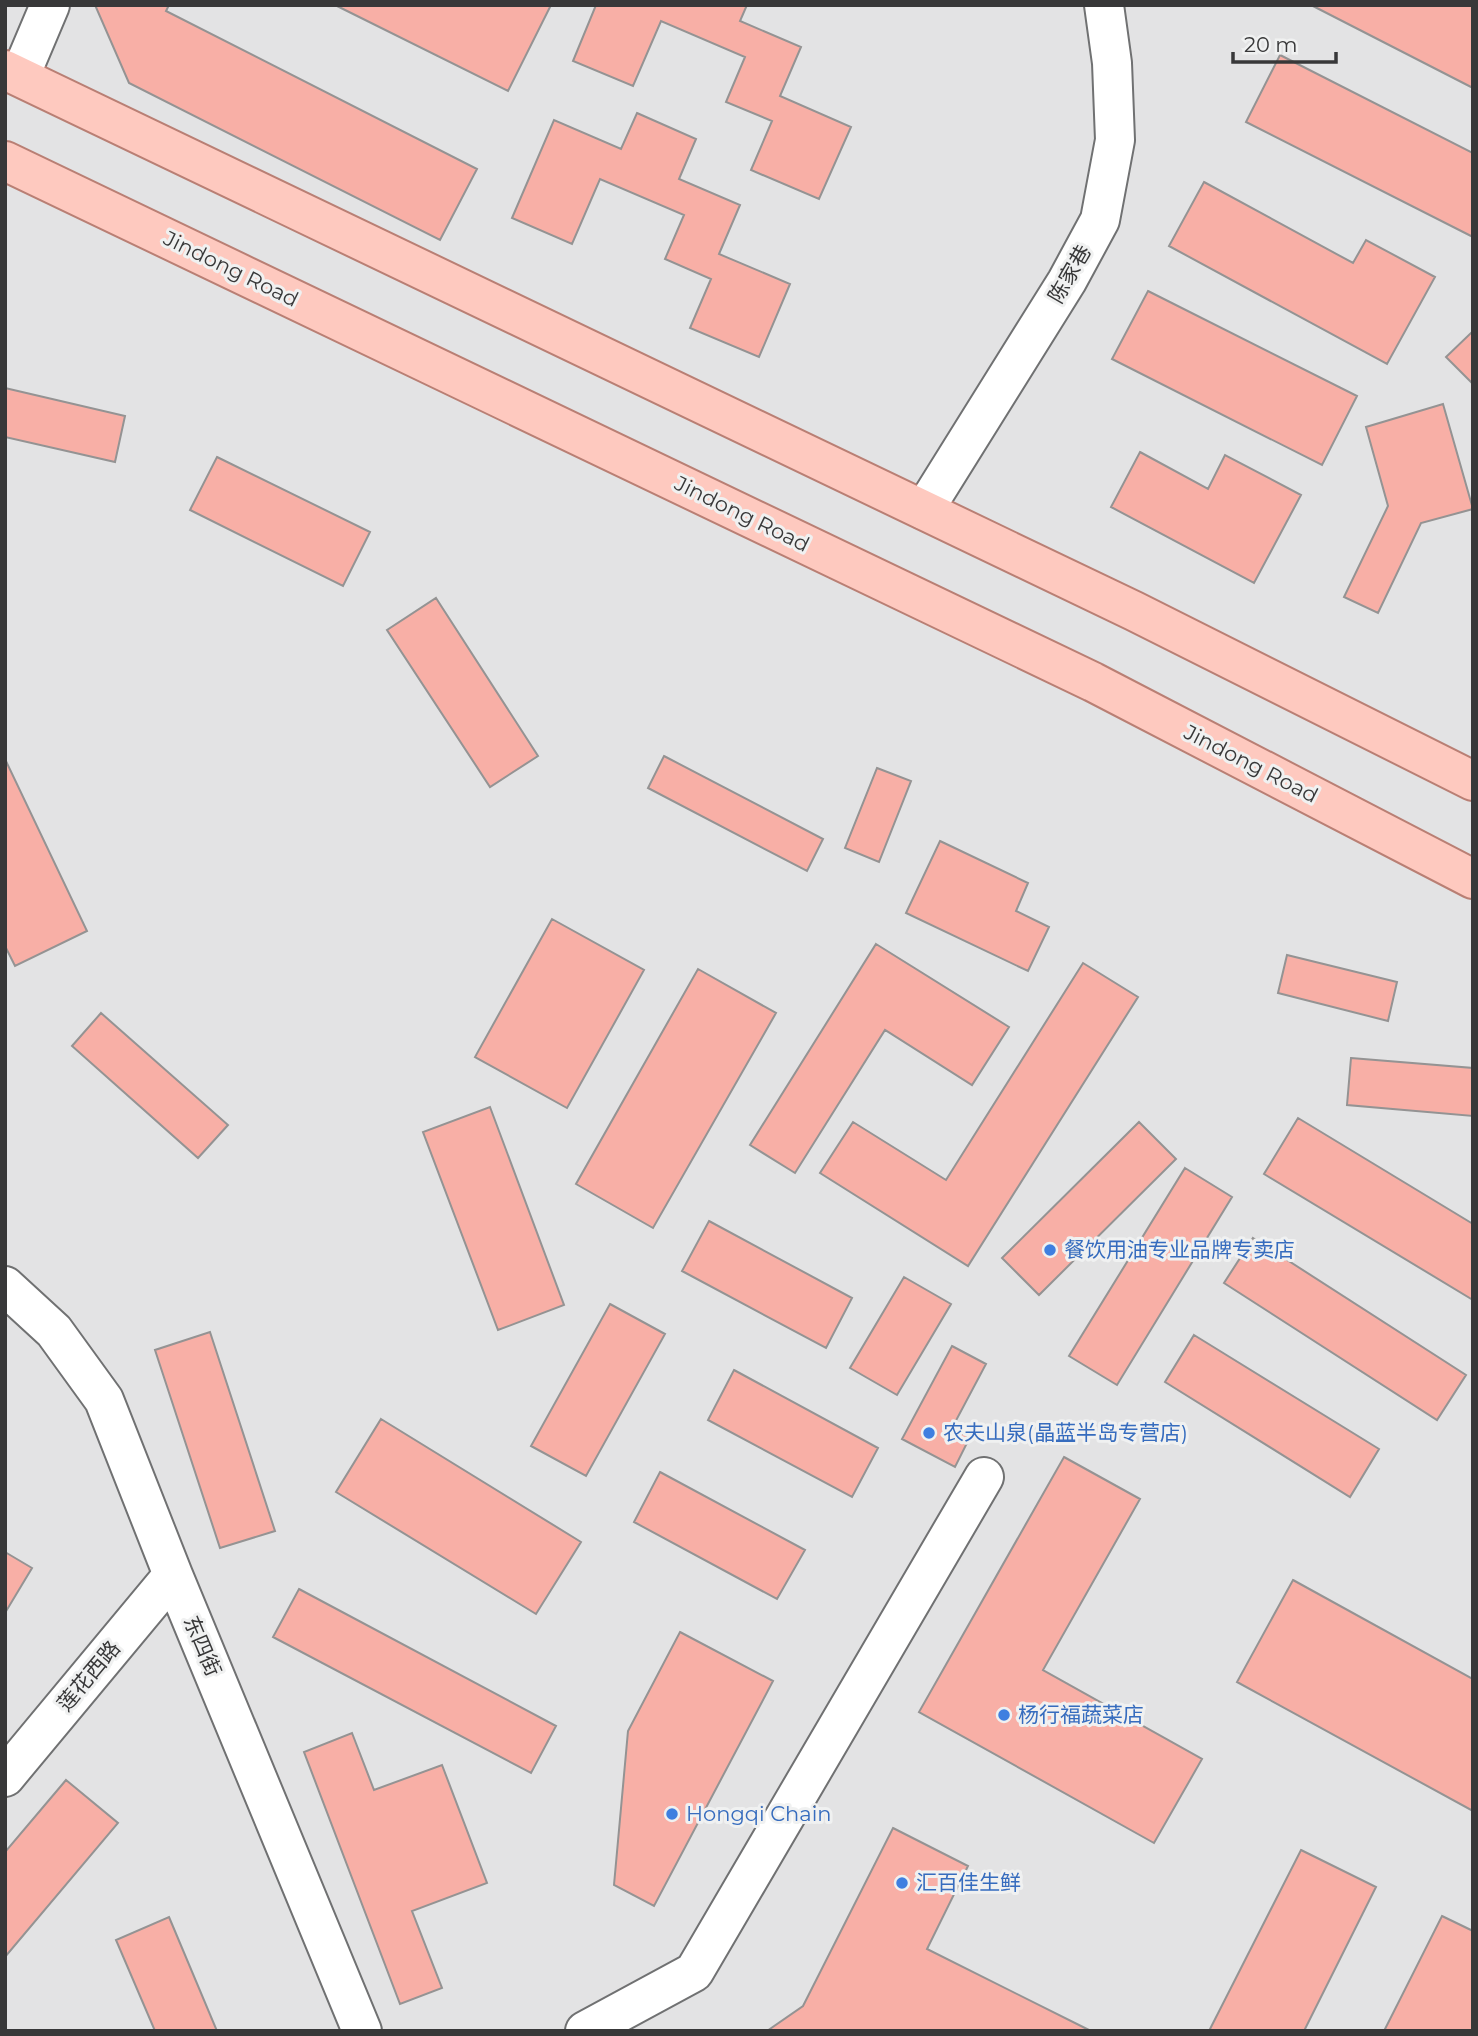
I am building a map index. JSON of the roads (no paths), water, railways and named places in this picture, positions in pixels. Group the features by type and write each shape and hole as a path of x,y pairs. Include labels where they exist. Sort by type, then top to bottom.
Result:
{"main road":[{"path":"13,73 1134,611 1473,781"},
{"name":"Jindong Road","path":"5,161 1093,682 1473,879"}],"street":[{"path":"13,73 50,5"},
{"name":"陈家巷","path":"924,510 1067,281 1100,220 1115,140 1112,63 1104,5"},
{"name":"东四街","path":"5,1286 54,1331 104,1401 362,2031"},
{"path":"585,2031 694,1972 984,1477"},
{"name":"莲花西路","path":"5,1777 173,1575"}],"place":[{"name":"餐饮用油专业品牌专卖店","path":"1050,1250"},
{"name":"农夫山泉(晶蓝半岛专营店)","path":"929,1433"},
{"name":"杨行福蔬菜店","path":"1004,1715"},
{"name":"Hongqi Chain","path":"672,1814"},
{"name":"汇百佳生鲜","path":"902,1883"}]}
